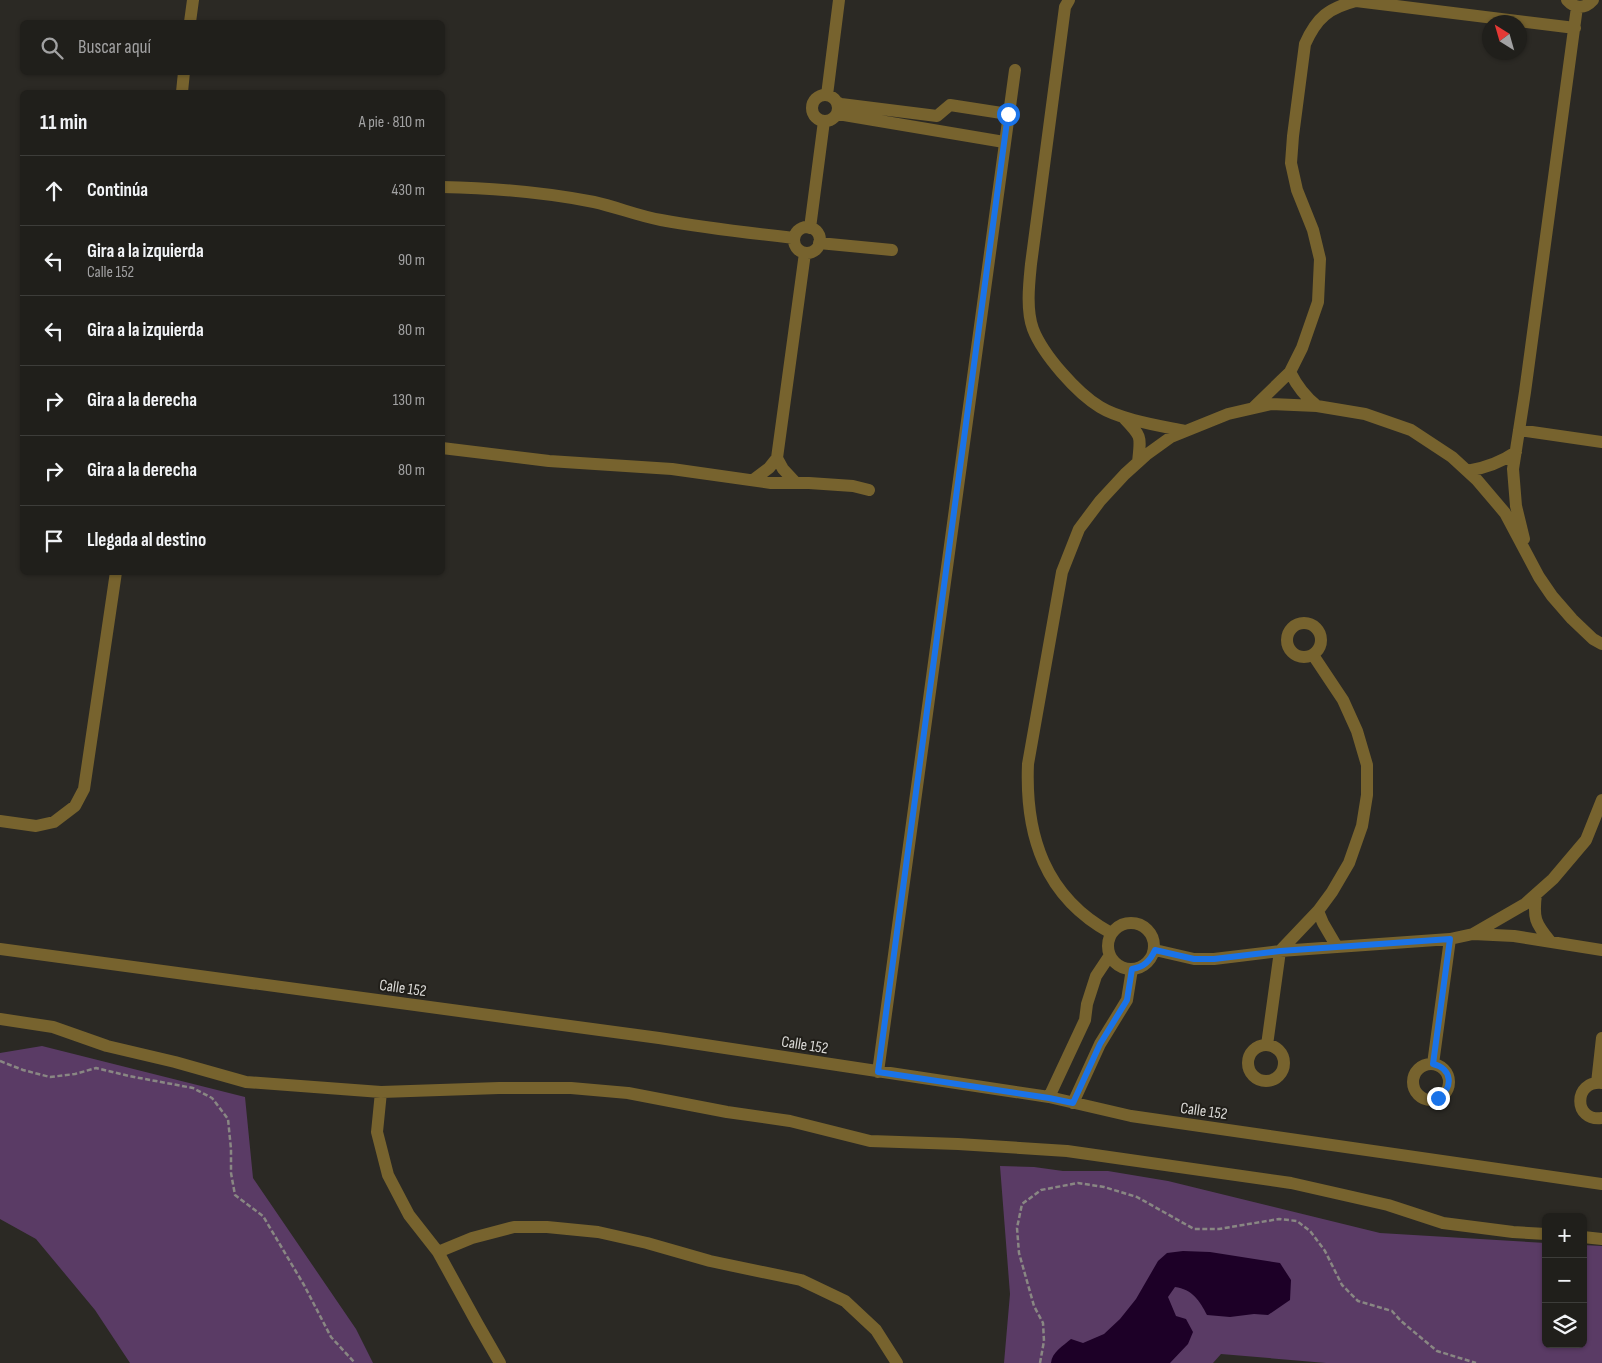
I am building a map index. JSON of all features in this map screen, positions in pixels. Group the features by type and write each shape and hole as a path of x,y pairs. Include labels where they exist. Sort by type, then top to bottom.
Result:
{"street":[{"path":"190,20 193,0"},
{"path":"810,228 831,108 839,0"},
{"path":"1069,0 1065,7 1031,264 1028,297 1033,329 1052,362 1075,388 1101,408 1136,420 1185,431"},
{"path":"1528,556 1516,506 1513,468 1574,28 1572,4 1588,5 1593,0"},
{"path":"1254,408 1290,372 1302,348 1318,302 1320,259 1312,230 1297,190 1291,162 1305,44 1311,30 1321,17 1339,6 1356,1 1574,28"},
{"path":"878,1072 1015,70"},
{"path":"182,90 184,75"},
{"path":"831,108 841,104 936,116 950,105 1008,114"},
{"path":"831,108 844,115 1004,142"},
{"path":"445,187 534,192 596,203 660,220 745,234 794,238"},
{"path":"803,228 810,228 816,231 819,236 819,243 817,249 811,253 805,253 796,248 794,238 797,232 803,228"},
{"path":"819,243 892,250"},
{"path":"753,480 769,468 776,458 805,253"},
{"path":"1290,372 1305,397 1317,406"},
{"path":"1111,933 1098,926 1077,909 1061,891 1047,868 1030,820 1027,793 1028,764 1062,572 1079,529 1100,501 1138,462 1171,437 1228,414 1271,404 1317,406 1365,414 1411,430 1452,457 1504,513 1552,596 1579,626 1593,639 1602,644"},
{"path":"1122,416 1137,432 1141,441 1138,462"},
{"path":"1519,430 1602,442"},
{"path":"445,448 584,465 672,469 771,483 853,486 869,490"},
{"path":"1467,472 1501,462 1516,452"},
{"path":"776,458 796,483"},
{"path":"0,821 36,826 54,822 75,806 84,789 116,575"},
{"path":"1267,1045 1280,951 1318,911 1349,863 1362,826 1367,795 1367,765 1357,731 1342,700 1313,655"},
{"path":"1473,934 1525,904 1553,879 1586,840 1602,800"},
{"path":"1536,894 1535,920 1550,942"},
{"path":"1318,911 1337,947"},
{"path":"1125,923 1141,924 1152,935 1155,950 1147,964 1140,968 1132,969 1119,966 1110,955 1108,947 1111,933 1125,923"},
{"path":"1155,950 1180,956 1214,959 1280,951 1450,939 1473,934 1514,936 1602,950"},
{"path":"1433,1064 1450,939"},
{"name":"Calle 152","path":"0,949 659,1038 1049,1098 1131,1116 1602,1184"},
{"path":"1049,1098 1085,1020 1091,987 1110,955"},
{"path":"1073,1103 1100,1044 1127,1000 1132,969"},
{"path":"0,1019 53,1027 107,1046 246,1082 381,1092 499,1088 571,1088 628,1093 727,1112 790,1121 870,1141 958,1144 1067,1152 1291,1183 1388,1205 1442,1223 1542,1234"},
{"path":"1602,1038 1600,1083 1586,1087 1580,1096 1581,1108 1588,1116 1602,1118"},
{"path":"381,1092 377,1132 388,1175 409,1215 438,1252 500,1363"},
{"path":"438,1252 472,1238 514,1227 548,1227 598,1232 801,1280 845,1301 876,1330 897,1363"},
{"path":"1587,1237 1602,1239"}],"path":[{"path":"0,1061 23,1070 50,1077 75,1074 96,1068 193,1088 212,1098 228,1119 231,1173 235,1195 263,1216 304,1285 331,1337 355,1363"},
{"path":"1040,1363 1044,1341 1043,1323 1034,1306 1019,1253 1017,1228 1022,1204 1041,1190 1078,1183 1104,1187 1137,1197 1194,1229 1219,1229 1279,1219 1297,1221 1310,1231 1325,1251 1342,1285 1358,1301 1392,1311 1437,1351 1476,1363"}],"shaded area":[{"path":"42,1046 245,1097 253,1178 356,1329 373,1363 130,1363 95,1310 36,1239 0,1219 0,1053"},
{"path":"1000,1166 1034,1167 1063,1171 1108,1171 1168,1181 1380,1233 1542,1243 1542,1348 1587,1348 1587,1245 1602,1246 1602,1363 1326,1363 1221,1354 1213,1363 1004,1363 1010,1294"},
{"path":"1183,1251 1210,1252 1280,1263 1291,1280 1290,1300 1268,1315 1254,1314 1230,1317 1207,1315 1195,1296 1186,1290 1175,1287 1168,1297 1176,1316 1186,1319 1193,1332 1188,1344 1170,1363 1051,1363 1056,1352 1071,1339 1083,1343 1104,1334 1120,1319 1136,1299 1158,1261 1167,1253"}],"route":[{"path":"1008,114 878,1072 1073,1103 1100,1044 1127,1000 1132,969 1140,968 1147,964 1155,950 1194,959 1214,959 1280,951 1450,939 1433,1064 1439,1065 1444,1069 1449,1079 1449,1085 1443,1095 1438,1098"}]}
